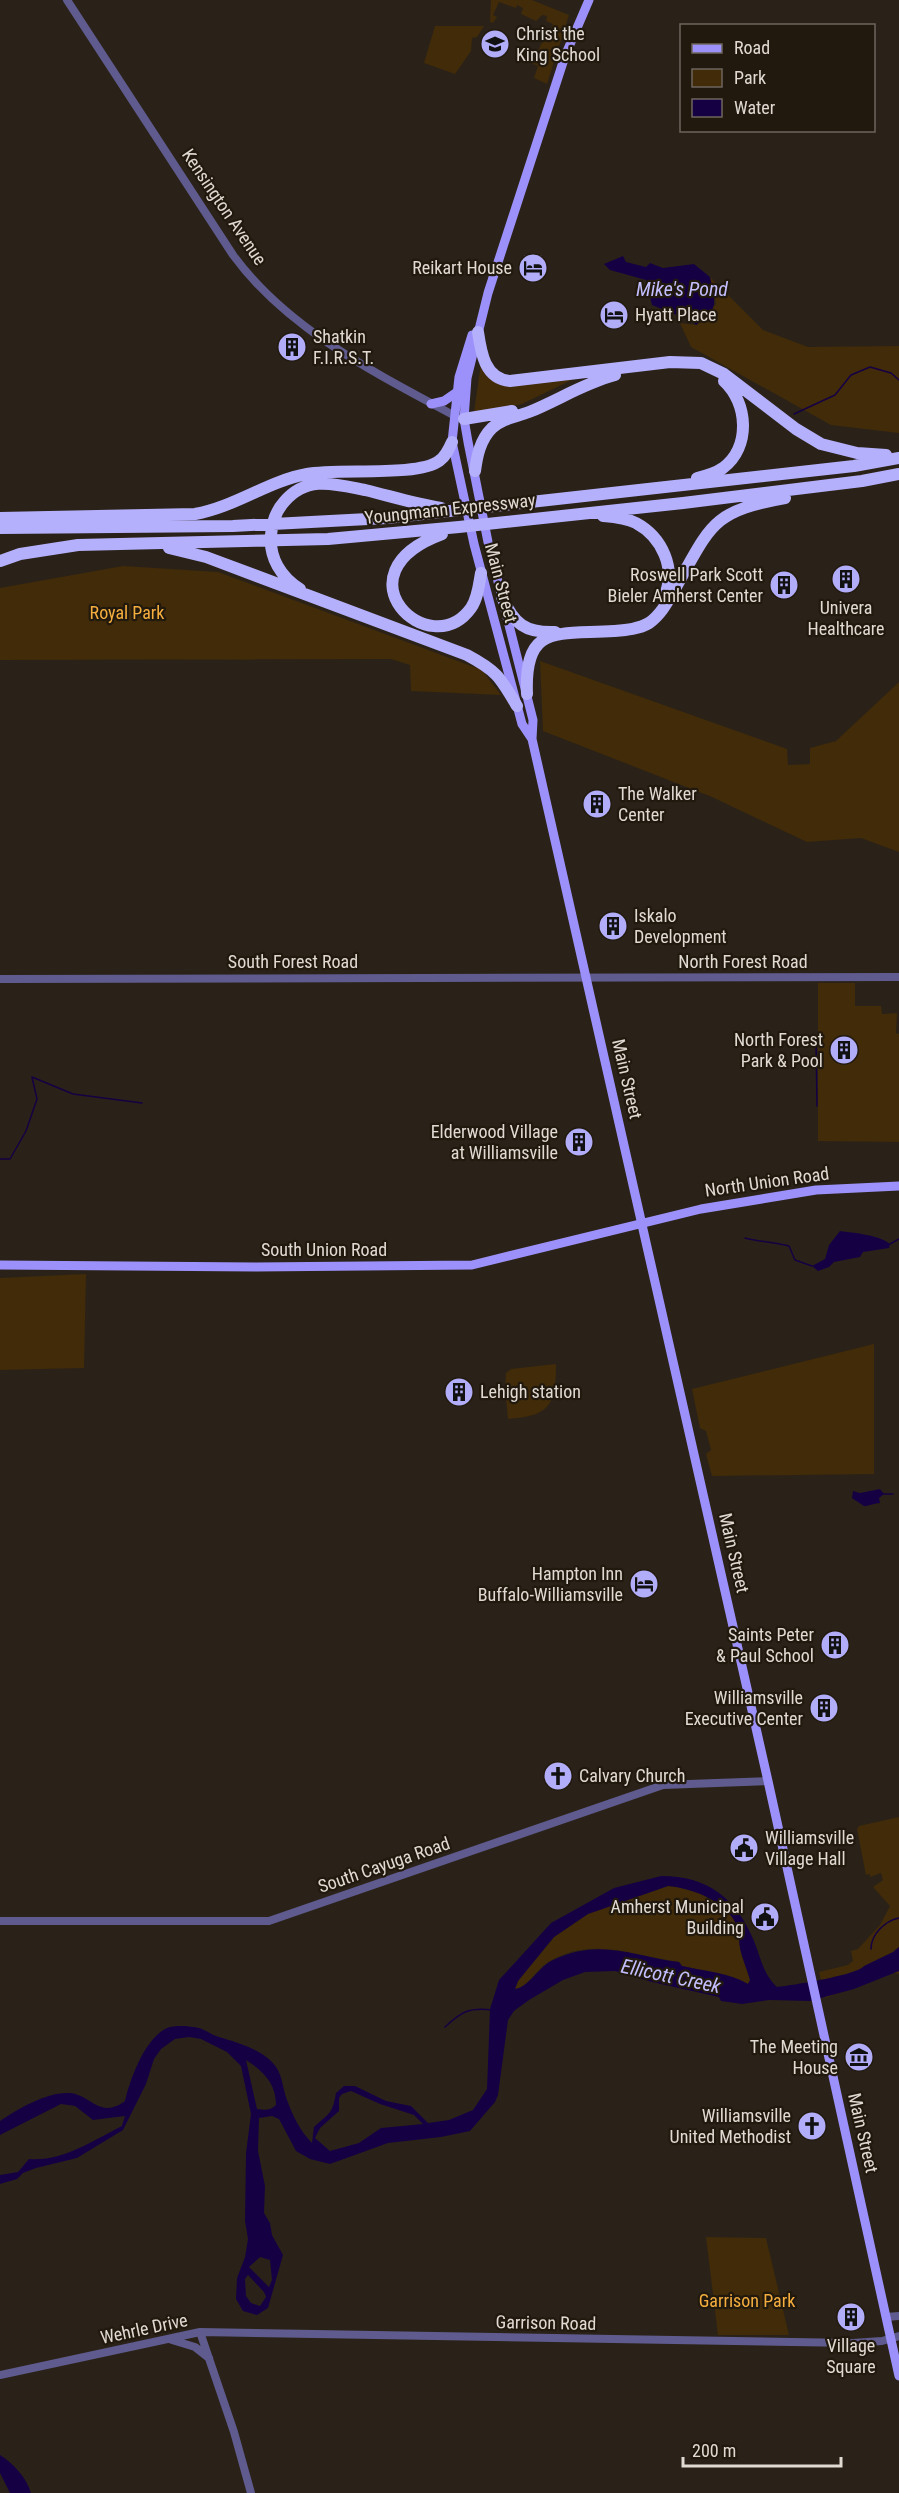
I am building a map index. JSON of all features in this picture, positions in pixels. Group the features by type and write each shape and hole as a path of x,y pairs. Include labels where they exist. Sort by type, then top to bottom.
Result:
{"highway":[{"path":"478,332 481,351 488,368 503,380 681,361 706,364 724,374 796,429 821,444 865,454 899,456"},
{"path":"459,418 473,421 506,418 529,412 587,383 616,374 681,366 705,370 722,380 736,395 742,412 740,443 733,457 721,469 670,487"},
{"path":"459,418 530,407 578,381 622,368"},
{"path":"474,466 481,444 492,428 506,418"},
{"path":"0,518 195,514 212,511 287,479 308,474 362,472 432,465 446,454 452,442"},
{"name":"Youngmann Expressway","path":"37,529 233,526 387,518 854,466 899,456"},
{"name":"Youngmann Expressway","path":"1,561 21,554 66,546 328,539 459,528 862,481 899,474"},
{"path":"527,694 527,662 540,642 555,636 632,629 650,622 666,605 704,536 725,516 762,502 862,481"},
{"path":"316,599 289,582 280,572 271,548 271,532 280,507 301,488 329,482 428,506 469,509"},
{"path":"502,597 510,616 525,628 539,632 632,626 642,622 657,609 665,596 669,581 667,559 658,542 649,532 628,520 581,514"},
{"path":"0,528 37,529"},
{"path":"459,528 420,542 400,560 395,569 393,581 397,604 406,615 429,626 451,623 472,607 482,573"},
{"path":"0,534 37,529"},
{"path":"147,544 206,557 467,656 490,667 499,675 518,706"}],"main road":[{"name":"Main Street","path":"532,739 522,723 474,544 452,442 488,293 565,56 589,0"},
{"name":"Main Street","path":"488,293 479,312 459,377 457,392 459,418 474,466 488,542 533,720 532,739 768,1780 886,2317 895,2337 899,2376"},
{"path":"459,377 462,385 459,418"},
{"path":"431,404 444,401 457,392"},
{"name":"North Union Road","path":"642,1222 701,1209 816,1190 899,1185"},
{"name":"South Union Road","path":"0,1265 462,1266 642,1222"}],"street":[{"name":"Kensington Avenue","path":"67,0 232,255 255,283 283,309 319,335 417,398 459,418"},
{"name":"North Forest Road","path":"587,978 899,977"},
{"name":"South Forest Road","path":"0,979 587,978"},
{"name":"South Cayuga Road","path":"0,1921 269,1921 663,1785 768,1780"},
{"path":"886,2317 899,2316"},
{"name":"Garrison Road","path":"200,2332 852,2343 895,2337"},
{"name":"Wehrle Drive","path":"0,2375 200,2332 251,2493"},
{"path":"168,2339 189,2344 210,2358"}],"green space":[{"path":"491,0 532,0 569,15 547,84 534,78 538,66 527,61 530,52 537,54 547,30 550,31 553,24 546,21 547,16 542,15 536,21 521,14 523,8 499,2 493,15 497,17 493,23 490,22"},
{"path":"435,26 484,26 477,37 472,38 471,51 455,74 424,63"},
{"path":"710,277 763,330 808,347 899,346 899,433 831,425 691,347 680,323 696,325 716,304"},
{"path":"481,363 492,377 582,375 522,404 474,412"},
{"name":"Royal Park","path":"123,566 218,572 482,670 501,695 411,691 410,665 391,659 0,660 0,588"},
{"path":"540,661 787,749 788,765 810,764 810,748 836,741 899,682 899,852 861,838 807,842 712,797 543,731"},
{"path":"818,983 855,983 855,1006 881,1006 882,1014 897,1013 899,1142 818,1141"},
{"path":"86,1274 84,1368 0,1370 0,1278"},
{"path":"874,1344 874,1474 712,1476 706,1454 711,1450 706,1431 700,1428 692,1389"},
{"path":"556,1364 554,1389 548,1406 533,1415 508,1419 506,1373 511,1369"},
{"path":"899,1817 899,1974 893,1973 825,1998 819,1972 848,1965 853,1961 851,1951 858,1949 880,1925 890,1906 873,1887 883,1880 881,1873 870,1877 870,1874 866,1875 857,1829 859,1826"},
{"path":"668,1886 699,1893 709,1898 719,1904 734,1919 750,1980 748,1984 725,1975 682,1966 679,1962 629,1952 596,1949 580,1950 563,1955 547,1963 524,1985 515,1989 518,1981 554,1937 588,1914"},
{"name":"Garrison Park","path":"706,2237 766,2238 789,2335 718,2335"}],"water":[{"name":"Mike's Pond","path":"623,256 626,262 646,267 650,263 663,268 694,264 710,277 714,305 709,315 696,325 686,314 677,315 652,305 646,280 610,270 604,264"},
{"path":"840,1231 880,1238 890,1244 889,1248 863,1252 860,1257 834,1262 829,1267 818,1271 812,1266 825,1259 829,1245"},
{"path":"880,1489 884,1494 879,1498 880,1503 865,1506 852,1498 853,1491 860,1493"},
{"name":"Ellicott Creek","path":"661,1876 693,1880 718,1892 729,1902 747,1926 765,1971 777,1987 850,1973 899,1947 899,1971 854,1989 810,2001 769,2000 742,2004 721,2001 719,1997 615,1971 585,1972 563,1980 514,2011 508,2020 498,2095 495,2102 470,2131 388,2143 330,2164 310,2159 296,2151 279,2119 272,2116 259,2118 258,2151 265,2186 264,2213 283,2255 268,2308 257,2315 243,2311 236,2299 237,2278 245,2257 248,2239 245,2221 246,2153 251,2114 241,2066 227,2052 201,2039 189,2037 175,2039 161,2049 154,2059 146,2084 123,2130 77,2158 36,2168 23,2173 17,2179 0,2184 0,2175 18,2172 29,2159 66,2154 122,2126 125,2116 93,2120 75,2106 61,2104 0,2135 0,2121 33,2102 60,2093 77,2094 102,2107 116,2106 125,2101 145,2050 159,2033 173,2026 198,2028 247,2046 267,2057 278,2071 294,2117 312,2143 314,2127 330,2113 336,2093 344,2086 355,2086 386,2101 411,2106 428,2123 449,2120 473,2110 487,2089 490,2009 499,1980 551,1923 614,1888","holes":["668,1886 699,1893 719,1904 734,1919 750,1980 748,1984 725,1975 682,1966 679,1962 600,1949 585,1950 551,1961 524,1985 515,1989 518,1981 554,1937 588,1914","246,2060 267,2078 274,2090 276,2105 267,2110 257,2109","351,2091 380,2104 414,2115 423,2124 381,2128 359,2143 330,2151 315,2138 320,2128 339,2111 339,2098 342,2094","260,2257 270,2260 272,2280 269,2287 249,2267","248,2275 266,2297 260,2306 251,2303 246,2296 245,2279"]},
{"path":"0,2455 19,2471 31,2493 10,2493 0,2473"}],"waterway":[{"path":"794,414 835,395 851,375 870,367 891,373 899,380"},
{"path":"816,1039 817,1106"},
{"path":"0,1159 10,1159 26,1131 37,1099 32,1077 73,1094 142,1103"},
{"path":"745,1238 789,1246 795,1260 812,1266"},
{"path":"890,1244 899,1239"},
{"path":"883,1494 893,1494"},
{"path":"871,1949 876,1933 889,1922 899,1918"},
{"path":"445,2027 471,2010 492,2010"}],"place":[{"name":"Christ the King School","path":"495,44"},
{"name":"Reikart House","path":"533,268"},
{"name":"Hyatt Place","path":"614,315"},
{"name":"Shatkin F.I.R.S.T.","path":"292,347"},
{"name":"Univera Healthcare","path":"846,579"},
{"name":"Roswell Park Scott Bieler Amherst Center","path":"784,585"},
{"name":"The Walker Center","path":"597,804"},
{"name":"Iskalo Development","path":"613,926"},
{"name":"North Forest Park & Pool","path":"844,1050"},
{"name":"Elderwood Village at Williamsville","path":"579,1142"},
{"name":"Lehigh station","path":"459,1392"},
{"name":"Hampton Inn Buffalo-Williamsville","path":"644,1584"},
{"name":"Saints Peter & Paul School","path":"835,1645"},
{"name":"Williamsville Executive Center","path":"824,1708"},
{"name":"Calvary Church","path":"558,1776"},
{"name":"Williamsville Village Hall","path":"744,1848"},
{"name":"Amherst Municipal Building","path":"765,1917"},
{"name":"The Meeting House","path":"859,2057"},
{"name":"Williamsville United Methodist","path":"812,2126"},
{"name":"Village Square","path":"851,2317"}]}
